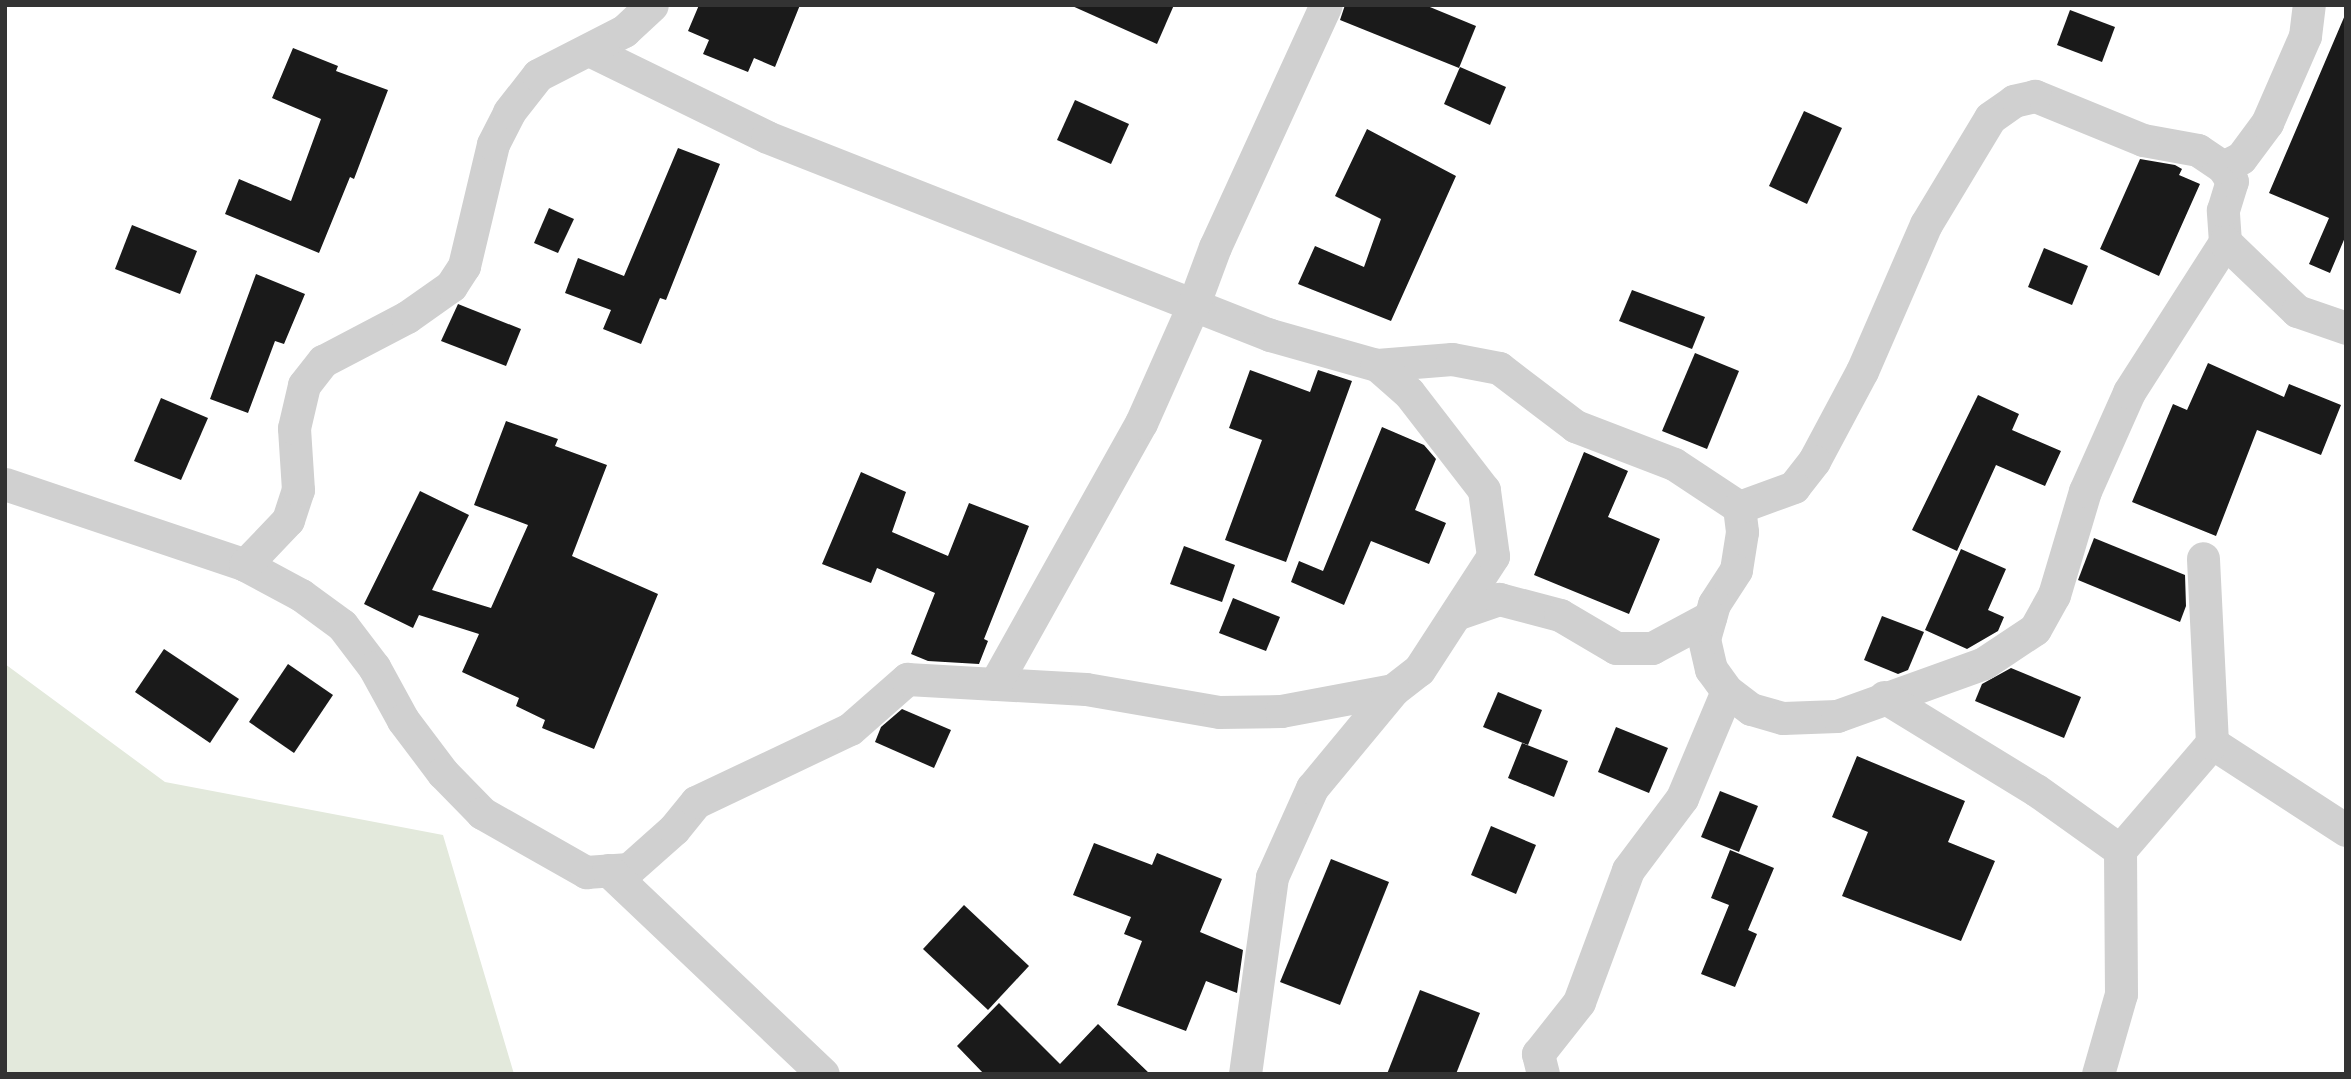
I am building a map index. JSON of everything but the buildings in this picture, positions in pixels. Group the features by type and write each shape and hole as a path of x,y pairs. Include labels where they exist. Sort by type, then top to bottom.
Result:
{"street":[{"path":"245,565 288,520 298,490 294,428 304,384 323,361 407,317 451,286 464,265 493,144 509,112 538,75 624,31 652,5"},
{"path":"995,684 1141,423 1193,306 1214,247 1326,5"},
{"path":"2223,167 2241,158 2267,123 2305,36 2309,5"},
{"path":"589,50 767,137 1270,335 1377,365 1452,359 1499,368 1575,426 1674,464 1739,507 1742,532 1736,570 1710,617 1704,639 1711,669 1727,691 1751,709 1783,719 1837,716 1984,663 2035,629 2054,595 2085,491 2129,392 2225,242 2223,210 2232,181 2223,167 2198,150 2143,139 2035,96 2006,107 1990,118 1926,224 1862,371 1814,461 1794,487 1739,507"},
{"path":"2225,242 2297,311 2346,328"},
{"path":"1245,1074 1272,877 1312,788 1393,690 1419,670 1493,556 1484,490 1409,393 1377,365"},
{"path":"5,484 245,565 301,595 342,625 374,667 403,720 443,773 482,813 586,872 629,869 674,829 696,802 850,729 907,679 1086,689 1219,712 1281,711 1393,690"},
{"path":"2098,1074 2120,994 2120,850 2212,743 2203,558"},
{"path":"1456,614 1499,599 1560,615 1616,648 1652,648 1710,617"},
{"path":"1543,1074 1538,1054 1579,1002 1628,870 1682,798 1727,691"},
{"path":"1884,697 2036,790 2120,850"},
{"path":"2212,743 2346,830"},
{"path":"608,870 823,1074"}],"shaded area":[{"path":"5,664 165,782 443,835 514,1074 5,1074"}]}
